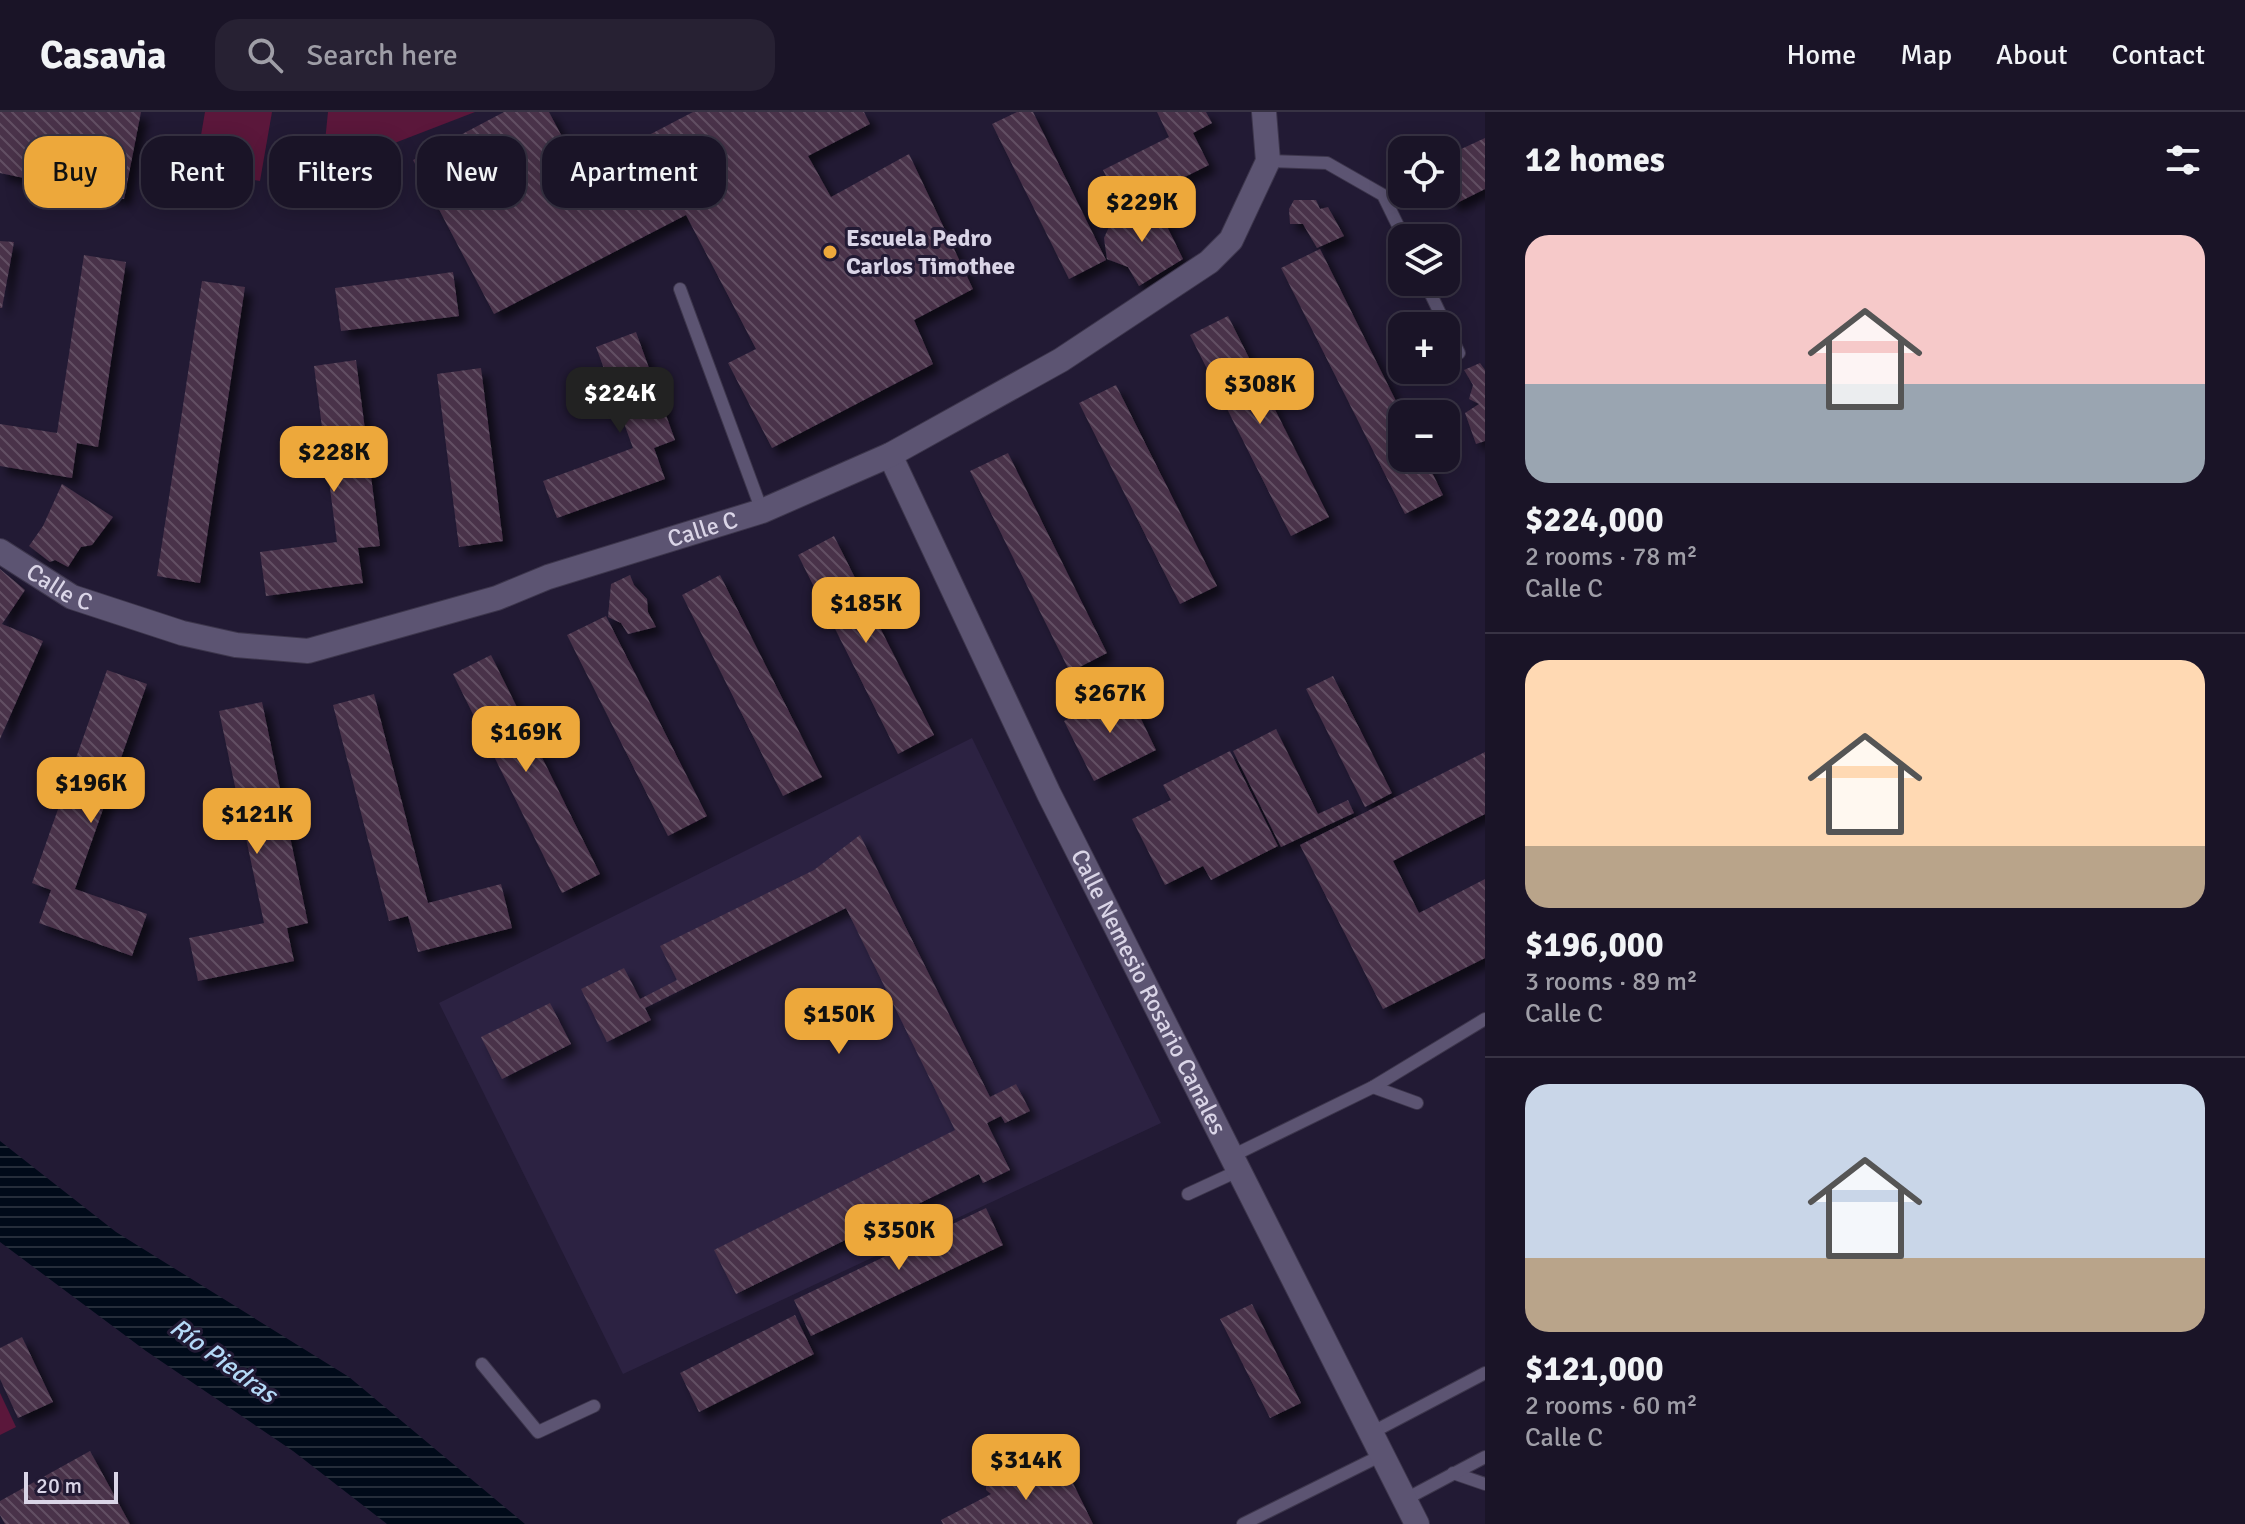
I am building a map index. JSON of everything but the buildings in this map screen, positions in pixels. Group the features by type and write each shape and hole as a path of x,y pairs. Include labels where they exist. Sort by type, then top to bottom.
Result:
{"street":[{"name":"Calle C","path":"0,551 72,597 168,629 236,645 308,651 497,598 548,577 762,511 890,455 1061,360 1209,262 1231,240 1268,161 1264,112"},
{"name":"Calle Nemesio Rosario Canales","path":"890,455 1049,794 1417,1524"}],"lane":[{"path":"1268,161 1327,163 1383,195 1397,224"},
{"path":"680,289 762,511"},
{"path":"1188,1194 1485,1019"},
{"path":"1373,1087 1417,1103"},
{"path":"482,1364 538,1432 594,1406"},
{"path":"1243,1524 1376,1444 1485,1373"},
{"path":"1404,1500 1485,1457"},
{"path":"1453,1473 1485,1484"}],"shaded area":[{"path":"205,112 272,112 260,181 253,180 253,136 201,136"},
{"path":"328,112 475,112 401,141 401,136 326,136"},
{"path":"972,738 1161,1123 623,1374 439,1003"},
{"path":"0,1393 16,1427 0,1435"}],"water":[{"name":"Río Piedras","path":"0,1141 116,1232 349,1377 525,1524 387,1524 293,1451 146,1351 0,1242"}],"place":[{"name":"Escuela Pedro Carlos Timothee","path":"830,252"}]}
